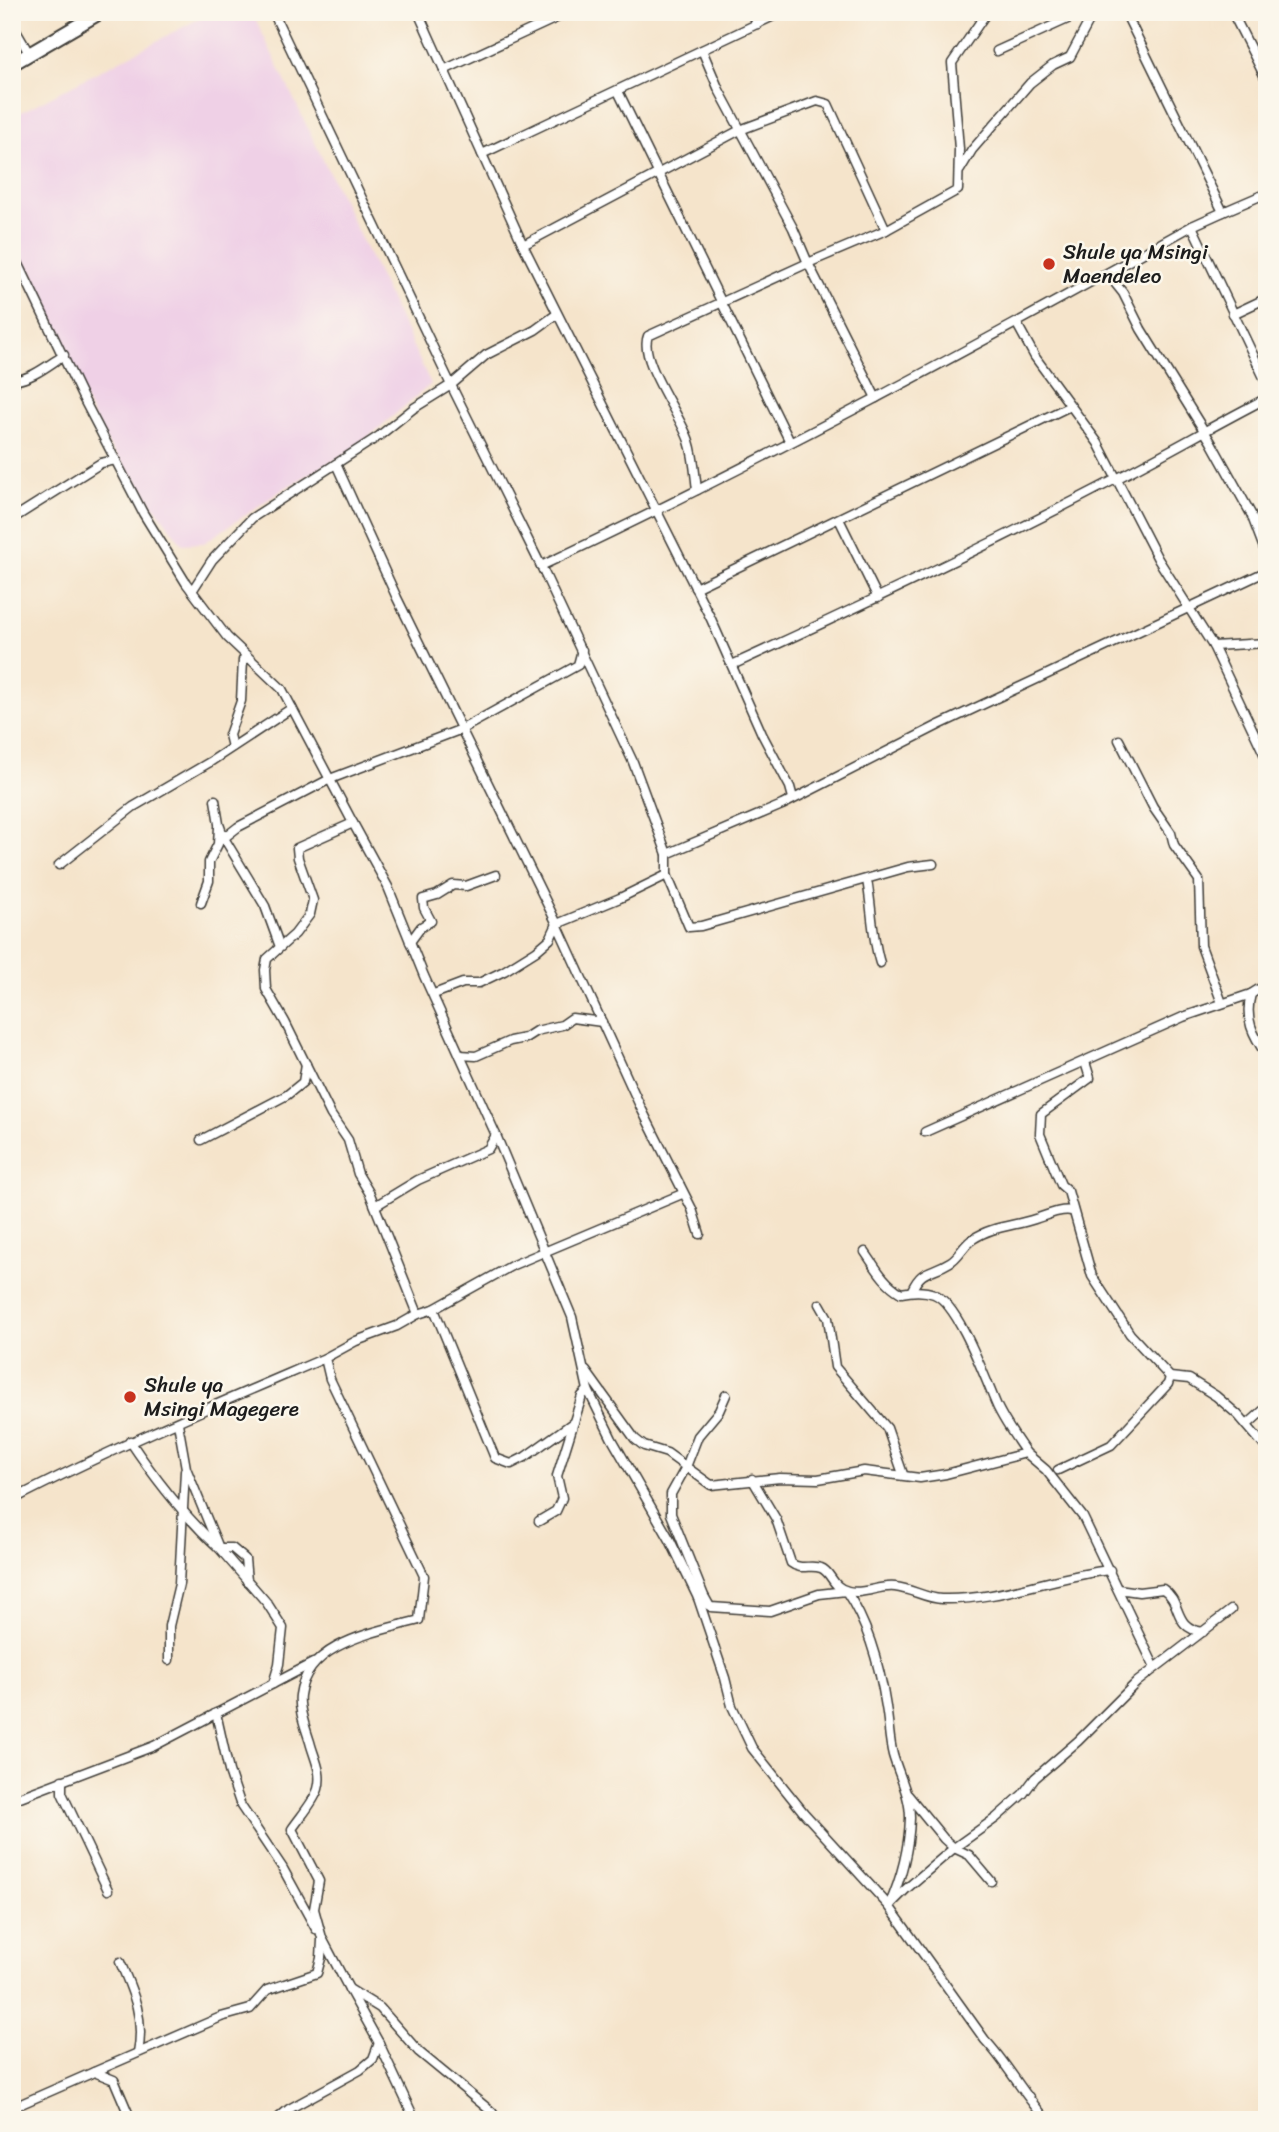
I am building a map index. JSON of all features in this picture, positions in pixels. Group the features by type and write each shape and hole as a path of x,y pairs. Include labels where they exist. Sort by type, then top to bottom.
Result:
{"highway":[{"path":"12,64 101,12"}],"street":[{"path":"274,12 451,385 582,649 633,762 667,854 667,875 689,927 701,926 908,867 933,864"},
{"path":"418,12 523,245 695,588 793,798"},
{"path":"444,70 569,12"},
{"path":"751,12 758,24"},
{"path":"482,154 782,12"},
{"path":"697,490 689,440 654,372 646,340 652,333 886,230 958,190 959,149 952,63 987,12"},
{"path":"997,51 1083,12"},
{"path":"958,172 972,150 1030,83 1053,65 1070,57 1094,12"},
{"path":"1125,12 1223,212"},
{"path":"1232,12 1267,82"},
{"path":"12,24 30,55"},
{"path":"702,50 876,398"},
{"path":"618,91 790,442"},
{"path":"523,245 740,130 817,101 825,102 886,230"},
{"path":"541,566 656,512 876,398 1017,324 1192,226 1267,193"},
{"path":"1192,226 1267,384"},
{"path":"12,250 142,513 192,591 227,637 282,689 388,887 572,1317 588,1390 612,1439 670,1540 698,1598 732,1706 752,1748 804,1813 889,1906 985,2040 999,2055 1030,2102 1047,2120"},
{"path":"1115,283 1251,514 1267,556"},
{"path":"1233,314 1267,298"},
{"path":"192,591 212,560 252,518 379,436 414,408 451,385 486,355 535,330 557,314"},
{"path":"1017,324 1035,357 1098,443 1158,559 1213,646 1267,760"},
{"path":"12,381 37,374 64,355"},
{"path":"732,665 878,598 1117,479 1267,398"},
{"path":"695,588 1070,406"},
{"path":"12,519 101,463 116,460"},
{"path":"336,464 500,813 557,923 682,1194 692,1209 700,1234"},
{"path":"839,519 878,598"},
{"path":"667,854 793,798 939,725 1267,570"},
{"path":"1213,646 1267,643"},
{"path":"224,838 237,827 330,779 462,729 578,665 582,649"},
{"path":"232,747 229,735 241,701 243,660 246,655"},
{"path":"59,866 133,807 292,708"},
{"path":"1119,740 1153,807 1171,833 1174,845 1199,880 1201,946 1222,1003"},
{"path":"215,800 224,838 265,906 280,947"},
{"path":"353,823 297,848 313,900 310,914 295,934 267,959 266,989 285,1021 331,1115 348,1140 358,1174 375,1206 418,1314"},
{"path":"201,903 209,881 209,862 218,844 219,824"},
{"path":"410,942 421,927 431,921 424,908 423,899 437,895 453,885 466,886 496,875"},
{"path":"434,994 463,983 479,984 536,951 550,939 557,923 667,875"},
{"path":"867,880 880,963"},
{"path":"925,1132 1183,1017 1251,994 1267,984"},
{"path":"1251,994 1248,1006 1250,1028 1267,1056"},
{"path":"460,1055 476,1056 525,1038 536,1031 562,1025 572,1018 602,1022"},
{"path":"1085,1062 1090,1078 1041,1114 1040,1134 1061,1185 1068,1191 1092,1276 1130,1334 1170,1377 1189,1379 1202,1385 1247,1425 1267,1449"},
{"path":"201,1140 287,1095 303,1082 306,1063"},
{"path":"375,1206 418,1180 488,1149 496,1135"},
{"path":"12,1500 130,1441 178,1423 325,1359 356,1341 434,1309 513,1265 682,1194"},
{"path":"912,1290 918,1277 948,1264 970,1241 991,1229 1034,1220 1064,1209 1072,1211"},
{"path":"865,1252 882,1278 893,1288 901,1293 912,1290 934,1294 945,1303 959,1323 998,1407 1026,1453 1046,1470 1083,1517 1155,1668"},
{"path":"820,1304 828,1318 835,1367 887,1428 903,1474"},
{"path":"434,1309 495,1458 511,1464 574,1422"},
{"path":"12,1800 154,1746 313,1663 347,1640 419,1620 424,1576 330,1379 325,1359"},
{"path":"584,1369 635,1438 644,1446 667,1453 711,1485 752,1479 818,1479 864,1471 920,1478 1026,1453"},
{"path":"1058,1470 1111,1446 1168,1384 1170,1377"},
{"path":"539,1521 556,1511 562,1498 557,1476 582,1396 588,1390"},
{"path":"711,1607 671,1514 671,1494 686,1467 698,1436 719,1411 726,1395"},
{"path":"1247,1425 1267,1407"},
{"path":"178,1423 186,1468 219,1548"},
{"path":"130,1441 182,1512 219,1548 267,1603 283,1628 279,1664 272,1684"},
{"path":"169,1660 169,1626 179,1584 186,1468"},
{"path":"752,1479 776,1519 791,1563 796,1567 818,1566 827,1571 835,1585 846,1591 870,1640 886,1704 894,1757 910,1815 906,1853 898,1886 889,1906"},
{"path":"698,1598 711,1607 770,1611 809,1596 893,1586 923,1596 966,1598 1015,1592 1066,1577 1110,1570"},
{"path":"1118,1589 1139,1592 1163,1589 1170,1594 1182,1622 1191,1630 1203,1632"},
{"path":"889,1906 954,1848 996,1818 1023,1794 1035,1778 1078,1741 1137,1682 1231,1610"},
{"path":"12,2108 221,2017 250,2009 267,1990 317,1973 322,1938 314,1909 320,1881 292,1829 318,1791 320,1773 300,1694 313,1663"},
{"path":"216,1713 229,1771 242,1806 282,1867 322,1938 379,2043 415,2120"},
{"path":"62,1780 62,1793 108,1890"},
{"path":"906,1793 954,1848 969,1856 990,1881"},
{"path":"120,1962 140,2017 141,2037 138,2052"},
{"path":"349,1989 380,2008 419,2052 492,2112 497,2120"},
{"path":"276,2120 289,2109 360,2070 373,2059 379,2043"},
{"path":"94,2072 114,2080 131,2120"}],"shaded area":[{"path":"212,12 252,12 431,384 353,450 285,488 204,543 182,544 103,437 12,250 12,117"}],"place":[{"name":"Shule ya Msingi Maendeleo","path":"1049,264"},
{"name":"Shule ya Msingi Magegere","path":"130,1397"}]}
